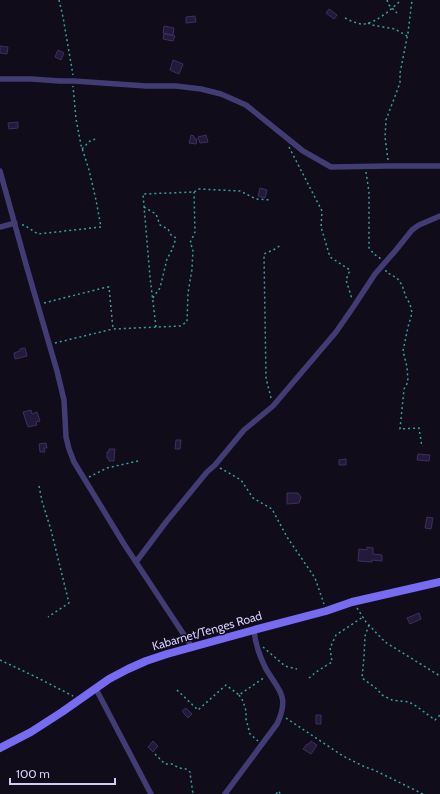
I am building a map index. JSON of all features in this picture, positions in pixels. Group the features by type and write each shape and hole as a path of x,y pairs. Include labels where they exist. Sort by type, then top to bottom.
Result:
{"street":[{"path":"0,79 31,79 146,86 176,86 201,89 220,94 246,105 303,151 331,167 440,166"},
{"path":"0,171 57,371 64,400 66,437 74,462 136,562 192,647"},
{"path":"136,562 166,522 207,472 215,465 244,430 273,406 336,332 374,274 412,230 440,216"},
{"path":"0,227 16,225"},
{"name":"Kabarnet/Tenges Road","path":"0,748 31,732 109,679 128,669 166,654 326,611 352,602 440,582"},
{"path":"225,794 277,724 281,715 283,702 282,694 263,662 255,641 254,630"},
{"path":"96,689 151,794"}],"path":[{"path":"16,225 24,225 38,234 101,227 76,119 72,88 74,81 59,0"},
{"path":"387,0 392,9 397,13"},
{"path":"345,18 355,23 368,23 383,16 401,0"},
{"path":"388,166 385,138 386,120 400,83 400,73 412,0"},
{"path":"368,23 395,29 407,36"},
{"path":"82,149 90,140 97,139"},
{"path":"288,148 322,211 321,227 330,257 350,270 346,280 354,306"},
{"path":"365,167 369,192 369,248 388,267 386,272 397,278 402,285 412,313 403,351 407,367 408,382 404,389 400,429 420,428 422,447"},
{"path":"156,327 152,299 143,194 194,192 199,189 240,191 256,199 271,200"},
{"path":"49,344 114,329 180,326 187,322 188,293 192,269 193,249 190,243 195,232 194,192"},
{"path":"144,207 156,214 160,225 168,229 170,235 176,238 167,259 160,288 152,299"},
{"path":"273,406 266,378 264,254 281,245"},
{"path":"38,305 109,288 114,329"},
{"path":"84,480 107,468 138,461"},
{"path":"215,465 241,480 252,498 272,509 287,537 316,578 326,611"},
{"path":"39,486 69,603 48,617"},
{"path":"352,602 363,618 385,642 440,676"},
{"path":"309,678 332,662 330,648 336,635 363,618"},
{"path":"369,625 365,636 362,678 377,689 382,695 392,700 409,702 435,720 440,715"},
{"path":"255,641 285,666 297,669"},
{"path":"0,660 80,700"},
{"path":"239,695 270,674"},
{"path":"177,690 198,710 226,686 239,695 243,701 250,734 262,744"},
{"path":"281,715 343,756 423,794"},
{"path":"155,754 165,764 172,764 190,772 193,794"},
{"path":"276,794 279,791 280,794"}],"building":[{"path":"329,9 337,15 334,19 326,13"},
{"path":"195,16 196,22 186,23 186,17"},
{"path":"164,26 174,28 173,35 163,33"},
{"path":"164,34 175,36 173,41 163,39"},
{"path":"0,46 8,47 7,54 0,53"},
{"path":"58,50 64,53 61,60 55,57"},
{"path":"173,60 183,64 179,74 170,70"},
{"path":"18,122 18,128 9,129 8,123"},
{"path":"191,135 194,136 194,139 197,139 196,144 189,143"},
{"path":"206,135 208,142 200,143 198,137"},
{"path":"260,188 267,190 265,198 258,196"},
{"path":"25,348 27,356 15,359 14,353"},
{"path":"31,410 32,414 37,412 40,421 36,422 37,425 28,427 23,412"},
{"path":"176,440 181,440 180,449 175,449"},
{"path":"46,443 47,448 44,448 45,452 40,452 39,444"},
{"path":"109,449 115,449 114,461 109,461 107,458 107,452 109,452"},
{"path":"418,454 430,455 429,461 417,460"},
{"path":"346,459 346,465 339,465 339,460"},
{"path":"287,493 298,493 301,497 299,503 287,504"},
{"path":"427,517 433,518 431,529 425,528"},
{"path":"367,547 373,548 373,554 382,555 382,561 358,561 359,549 367,550"},
{"path":"419,613 421,619 410,624 407,618"},
{"path":"186,708 192,714 188,718 182,711"},
{"path":"316,715 321,715 321,724 316,724"},
{"path":"153,741 158,746 153,752 148,747"},
{"path":"311,741 317,745 311,754 303,749"}]}
